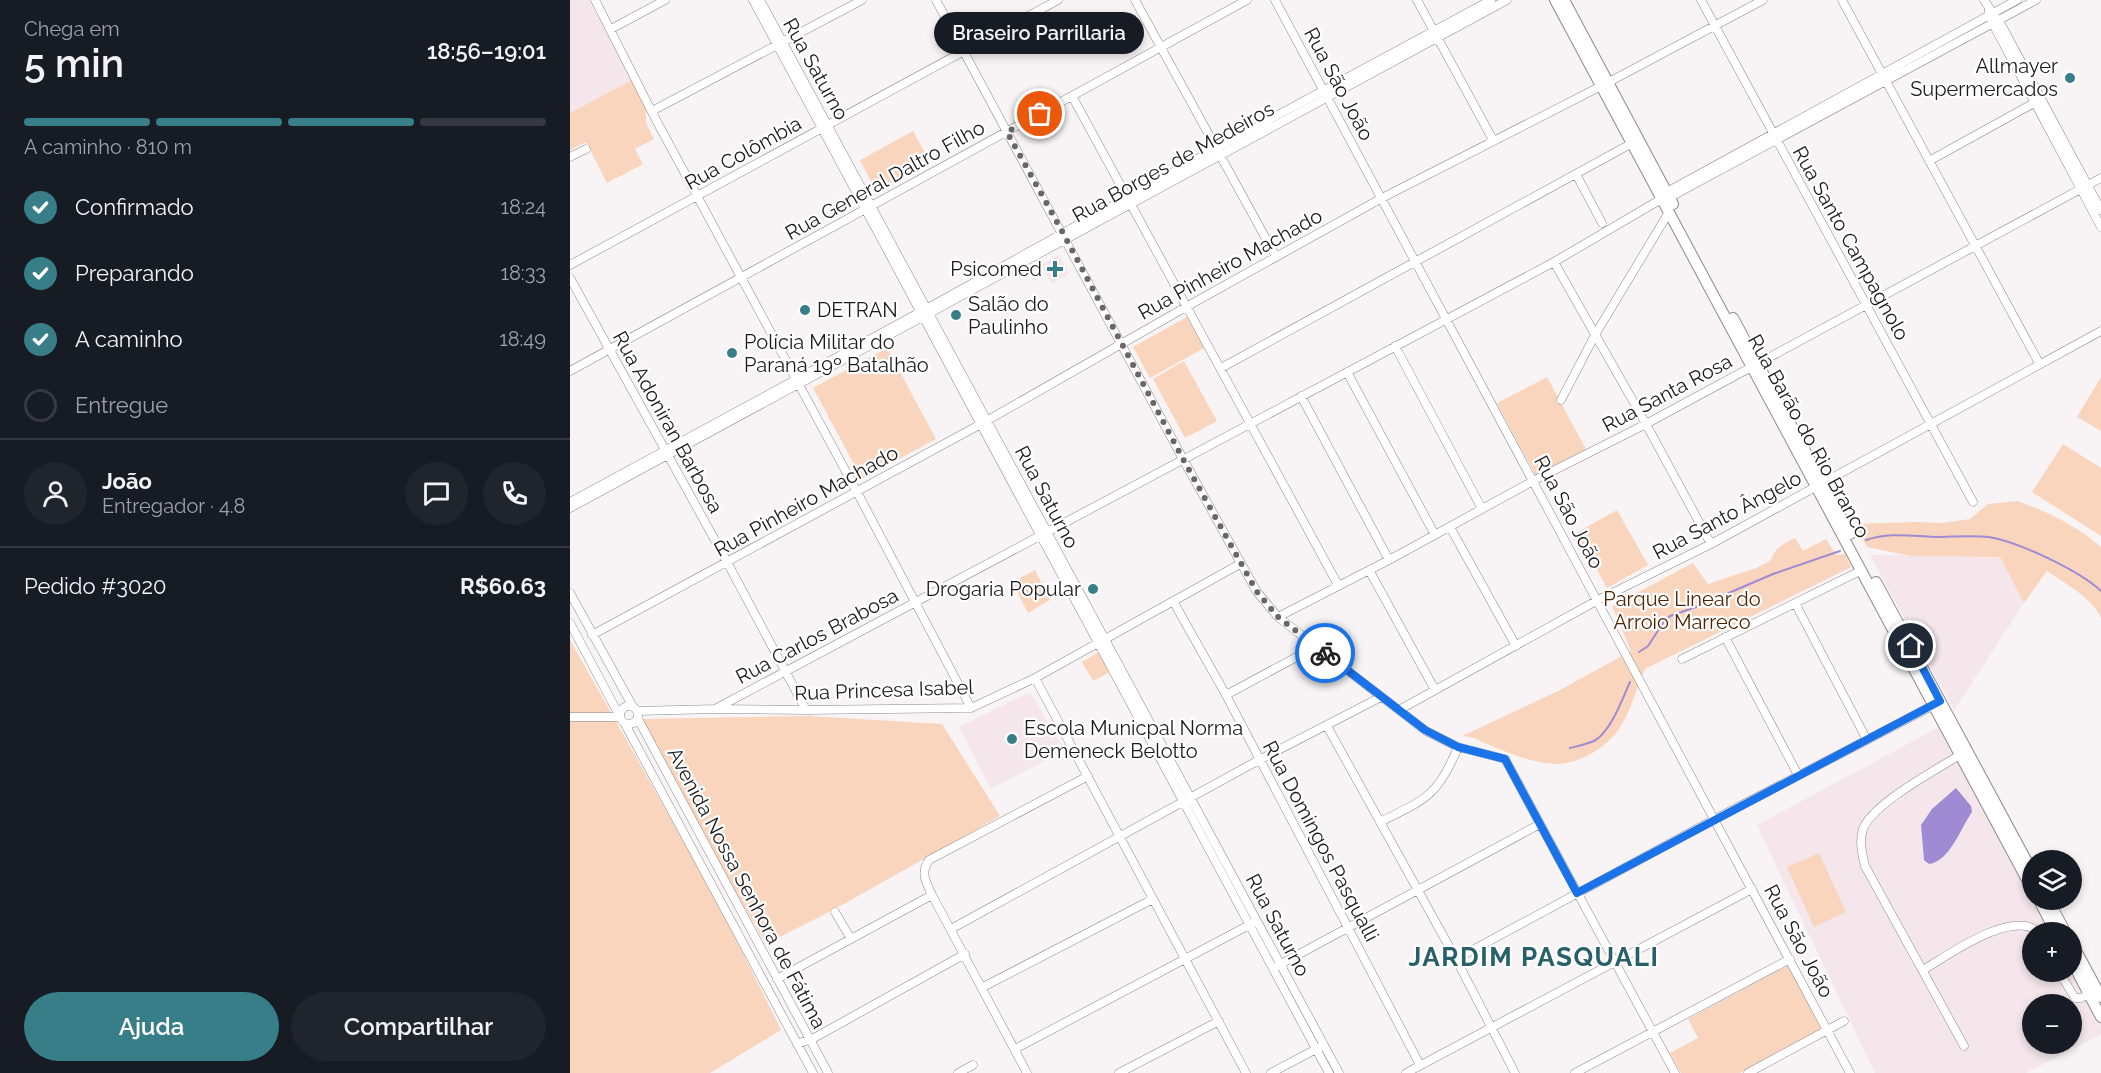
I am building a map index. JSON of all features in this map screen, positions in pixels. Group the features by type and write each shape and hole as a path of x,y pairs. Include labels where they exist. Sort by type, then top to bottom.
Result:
{"main road":[{"name":"Rua Barão do Rio Branco","path":"1555,0 1605,84 1636,141 1669,212 1686,237"},
{"name":"Rua Barão do Rio Branco","path":"1564,0 1605,84"},
{"name":"Rua Barão do Rio Branco","path":"1663,197 1964,753 2022,854"},
{"name":"Rua Barão do Rio Branco","path":"1842,525 1862,570 1937,703"},
{"name":"Rua Barão do Rio Branco","path":"1964,753 2022,869"},
{"path":"2047,910 2057,922"},
{"path":"2050,910 2053,922"},
{"path":"2082,964 2096,994 2101,1017"},
{"path":"2082,975 2096,994"}],"street":[{"path":"595,0 651,111 971,708"},
{"path":"611,29 665,0"},
{"name":"Rua Saturno","path":"753,0 780,43"},
{"name":"Rua Saturno","path":"760,0 780,43 1186,800 1320,1047 1339,1073"},
{"path":"651,111 861,0"},
{"path":"936,0 1257,592 1278,617 1425,730 1458,747 1505,759 1675,1073"},
{"name":"Rua Colômbia","path":"570,265 1058,0"},
{"path":"1134,0 1276,257"},
{"name":"Rua General Daltro Filho","path":"570,370 1247,0"},
{"name":"Rua São João","path":"1275,0 1850,1073"},
{"path":"1417,0 1493,140"},
{"path":"1436,34 1491,0"},
{"name":"Rua Borges de Medeiros","path":"570,502 798,383 1436,34 1507,0"},
{"name":"Rua Santo Campagnolo","path":"1701,0 1973,502"},
{"name":"Rua Pinheiro Machado","path":"592,635 984,423 1382,198 1763,0"},
{"path":"1842,0 2039,363"},
{"path":"1984,0 2084,187 2101,227"},
{"path":"1826,110 1881,74 1990,12 2017,0"},
{"path":"1826,110 1886,82 2036,0"},
{"path":"1996,23 2034,103 2084,187 2101,210"},
{"path":"1072,96 1338,585"},
{"path":"1929,161 2034,103"},
{"name":"Rua Carlos Brabosa","path":"715,709 1554,262 1663,197 1826,110"},
{"path":"1221,368 1636,141"},
{"path":"570,158 586,149"},
{"path":"1576,174 1602,223"},
{"name":"Rua Santa Rosa","path":"1278,617 1755,366 2101,178"},
{"path":"1561,400 1595,335 1669,212"},
{"path":"1554,262 1711,544"},
{"name":"Rua Adoniran Barbosa","path":"570,278 806,710"},
{"name":"Rua Santo Ângelo","path":"1399,710 1598,600 1711,544 2101,331"},
{"path":"1395,346 1482,509"},
{"path":"1347,372 1435,535"},
{"path":"1300,396 1389,560"},
{"name":"Rua Borges de Medeiros","path":"570,508 666,453"},
{"path":"1450,527 1516,646"},
{"name":"Rua Princesa Isabel","path":"636,712 715,709 971,708 1035,678 1240,564"},
{"path":"1369,570 1435,690"},
{"path":"1682,659 1862,570"},
{"name":"Avenida Nossa Senhora de Fátima","path":"570,593 828,1073"},
{"name":"Rua Domingos Pasqualli","path":"1173,601 1226,695 1420,1065"},
{"path":"1795,603 1867,740"},
{"name":"Avenida Nossa Senhora de Fátima","path":"570,623 813,1073"},
{"path":"1725,638 1798,775"},
{"path":"1226,695 1317,646"},
{"path":"1035,678 1246,1073"},
{"path":"951,929 1259,760 1381,697"},
{"path":"1456,959 1715,819 1937,703"},
{"path":"570,717 621,719 634,723 636,712 628,706 623,708 621,719"},
{"path":"1327,726 1456,959 1515,1073"},
{"path":"1380,822 1414,805 1432,792 1442,782 1458,747"},
{"path":"1964,753 1882,805 1869,817 1863,830 1861,853 1865,866 1964,1046"},
{"path":"1027,1073 932,895 925,880 924,867 929,860 1088,776"},
{"path":"1277,966 1540,824"},
{"path":"1406,1073 1752,889"},
{"path":"777,979 932,895"},
{"path":"983,987 1154,899"},
{"path":"835,912 851,939"},
{"path":"1014,1049 1253,923"},
{"path":"1923,970 2000,928 2022,926"},
{"path":"797,1044 965,954"},
{"path":"1575,1073 1790,959"},
{"path":"2065,982 2075,998 2081,999 2096,994"},
{"path":"1119,1073 1219,1021"},
{"path":"1748,1073 1844,1021"},
{"path":"1271,1073 1320,1047"},
{"name":"Rua Saturno","path":"1320,1047 1329,1073"},
{"path":"958,1073 973,1065"}],"shaded area":[{"path":"570,0 589,0 632,80 570,113"},
{"name":"Psicomed","path":"1059,255 1069,274 1052,284 1041,265"},
{"path":"1870,555 2000,557 2024,603 1954,710"},
{"name":"Escola Municpal Norma Demeneck Belotto","path":"1030,692 1065,750 991,789 959,727"},
{"path":"1943,725 2022,877 2022,910 2040,910 2046,922 2022,922 2022,982 2078,982 2101,1026 2101,1034 2082,1044 2082,994 2022,994 2022,1054 2063,1054 2026,1073 1875,1073 1757,825"},
{"path":"1956,788 1971,806 1972,812 1948,851 1936,862 1929,864 1924,860 1921,825 1932,809"}],"green space":[{"path":"632,80 646,105 646,123 654,139 635,149 643,164 607,183 586,142 570,150 570,113"},
{"path":"913,131 930,162 876,191 860,160"},
{"path":"1187,317 1204,348 1150,378 1133,347"},
{"path":"887,348 936,439 862,479 813,388"},
{"path":"1184,361 1217,421 1185,438 1153,379"},
{"path":"1547,377 1587,451 1537,478 1497,403"},
{"path":"2101,377 2101,431 2077,417"},
{"path":"2063,444 2101,468 2101,536 2032,492"},
{"path":"2018,501 2062,520 2101,547 2101,618 2092,604 2047,571 2024,603 2000,557 1911,556 1867,547 1855,524 1942,523 1970,519 1988,504"},
{"path":"1617,510 1648,565 1607,588 1576,533"},
{"name":"Parque Linear do Arroio Marreco","path":"1795,538 1803,551 1826,539 1836,555 1845,554 1851,567 1645,669 1619,729 1614,736 1591,754 1565,763 1545,763 1523,758 1471,737 1462,736 1560,690 1631,651 1612,606 1693,563 1708,584 1756,568 1770,561 1780,547"},
{"path":"1035,570 1050,600 1028,613 1012,582"},
{"path":"570,640 716,899 781,1030 710,1073 570,1073"},
{"path":"1099,652 1110,672 1093,681 1082,662"},
{"path":"809,716 942,724 1000,816 835,909 766,944 704,838 642,719"},
{"path":"1819,853 1846,912 1814,927 1787,867"},
{"path":"1789,965 1823,1029 1740,1073 1681,1073 1670,1053 1698,1038 1688,1019"}],"waterway":[{"path":"1866,540 1891,535 1989,537 2048,558 2079,575 2101,591"},
{"path":"1639,652 1648,646 1670,616 1773,574 1840,551"},
{"path":"1570,748 1600,737 1615,714 1630,682"}],"way so far":[{"path":"1040,114 1007,132 1257,592 1278,617 1325,653"}],"place":[{"name":"Allmayer Supermercados","path":"2070,78"},
{"name":"Braseiro Parrillaria","path":"1040,114"},
{"name":"Psicomed","path":"1055,269"},
{"name":"DETRAN","path":"805,310"},
{"name":"Salão do Paulinho","path":"956,315"},
{"name":"Polícia Militar do Paraná 19º Batalhão","path":"732,353"},
{"name":"Drogaria Popular","path":"1093,589"},
{"name":"Escola Municpal Norma Demeneck Belotto","path":"1012,739"}],"district":[{"name":"JARDIM PASQUALI","path":"1534,957"}],"route":[{"path":"1325,653 1425,730 1458,747 1505,759 1577,893 1940,701 1911,646"}]}
